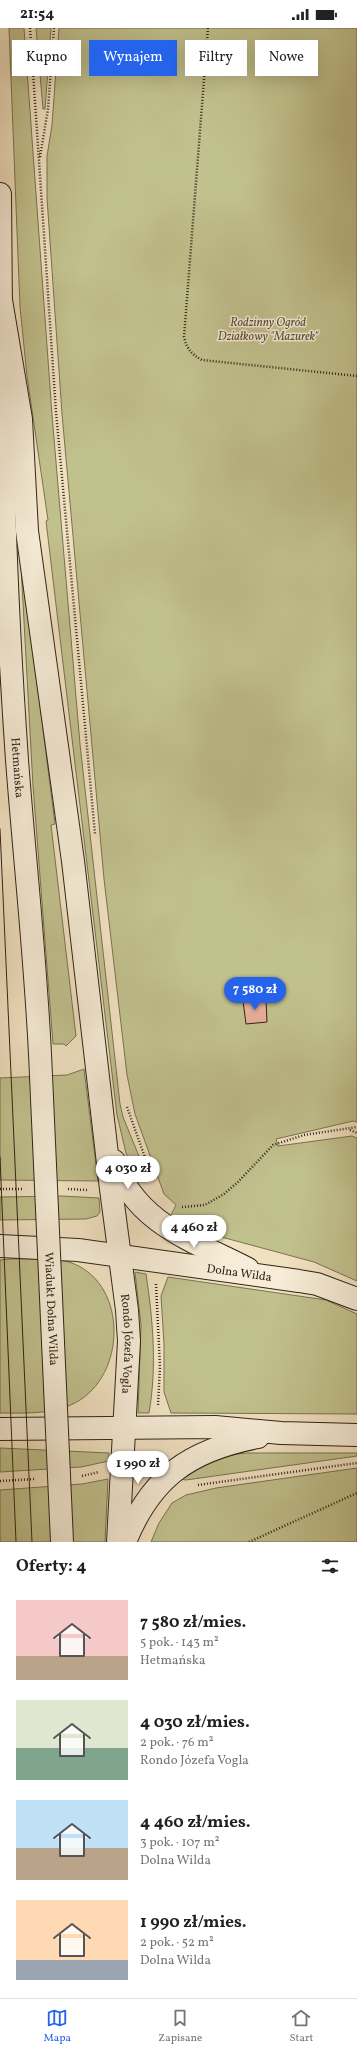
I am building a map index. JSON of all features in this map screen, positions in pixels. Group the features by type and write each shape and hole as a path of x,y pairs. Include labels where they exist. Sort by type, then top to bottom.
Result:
{"main road":[{"name":"Hetmańska","path":"0,194 2,420 12,667 17,758 34,960 41,1076"},
{"path":"1,300 21,419 27,531 73,861 104,1127 118,1173 133,1198 144,1210 180,1235 264,1276"},
{"name":"Wiadukt Dolna Wilda","path":"41,1076 62,1542"},
{"name":"Rondo Józefa Vogla","path":"104,1127 127,1310 129,1341 118,1542"},
{"path":"0,1246 63,1249 120,1256"},
{"name":"Dolna Wilda","path":"120,1256 317,1284 357,1299"},
{"path":"0,1429 215,1427 281,1433 357,1435"},
{"path":"125,1542 131,1526 152,1493 164,1478 177,1468 222,1445 281,1433"}],"path":[{"path":"30,28 56,412 96,838"},
{"path":"39,162 48,108 54,28"},
{"path":"208,28 184,337 186,344 190,352 202,360 357,376"},
{"path":"126,1102 154,1184"},
{"path":"176,1207 205,1205 224,1194 252,1168 273,1145 304,1136 349,1130 357,1127"},
{"path":"349,1130 357,1133"},
{"path":"156,1283 160,1367 158,1406"},
{"path":"191,1487 357,1463"},
{"path":"249,1542 357,1493"}],"green space":[{"path":"9,28 24,28 25,40 12,40 12,76 27,76 52,415 80,744 120,1104 123,1117 145,1171 138,1178 126,1153 117,1115 46,521 48,520 27,376 20,307"},
{"path":"36,28 51,28 50,40 37,40"},
{"name":"Rodzinny Ogród Działkowy \"Mazurek\"","path":"59,28 357,28 357,1122 353,1121 276,1139 278,1146 352,1136 357,1138 357,1281 314,1262 199,1231 170,1217 176,1205 164,1194 135,1114 127,1075 104,879 62,414 47,198 47,156 52,125 56,76 81,76 81,40 58,40"},
{"path":"40,76 47,76 45,109 43,109"},
{"path":"20,548 55,824 51,825 76,1036 66,1046 64,1044 53,1044 33,786"},
{"path":"84,1069 98,1181 0,1180 0,1078 67,1075"},
{"path":"62,1196 99,1198 100,1212 97,1216 86,1219 0,1220 0,1197"},
{"path":"47,1259 69,1262 88,1272 102,1287 110,1305 114,1326 113,1347 107,1368 96,1386 80,1400 71,1405 51,1411 0,1413 0,1260"},
{"path":"135,1272 146,1274 151,1309 153,1378 149,1413 138,1413 141,1325"},
{"path":"168,1277 326,1300 357,1314 357,1414 171,1413 164,1392 164,1344 161,1296"},
{"path":"0,1448 109,1453 109,1461 81,1467 0,1472"},
{"path":"247,1453 357,1453 357,1456 186,1480 178,1479 211,1461"},
{"path":"357,1468 357,1542 151,1542 159,1523 172,1503 186,1495 216,1488"},
{"path":"108,1479 105,1542 0,1542 0,1490 82,1484"}],"building":[{"path":"266,999 267,1022 246,1024 243,1001"}],"tram line":[{"path":"0,829 32,1542"},
{"path":"0,1157 16,1542"}]}
